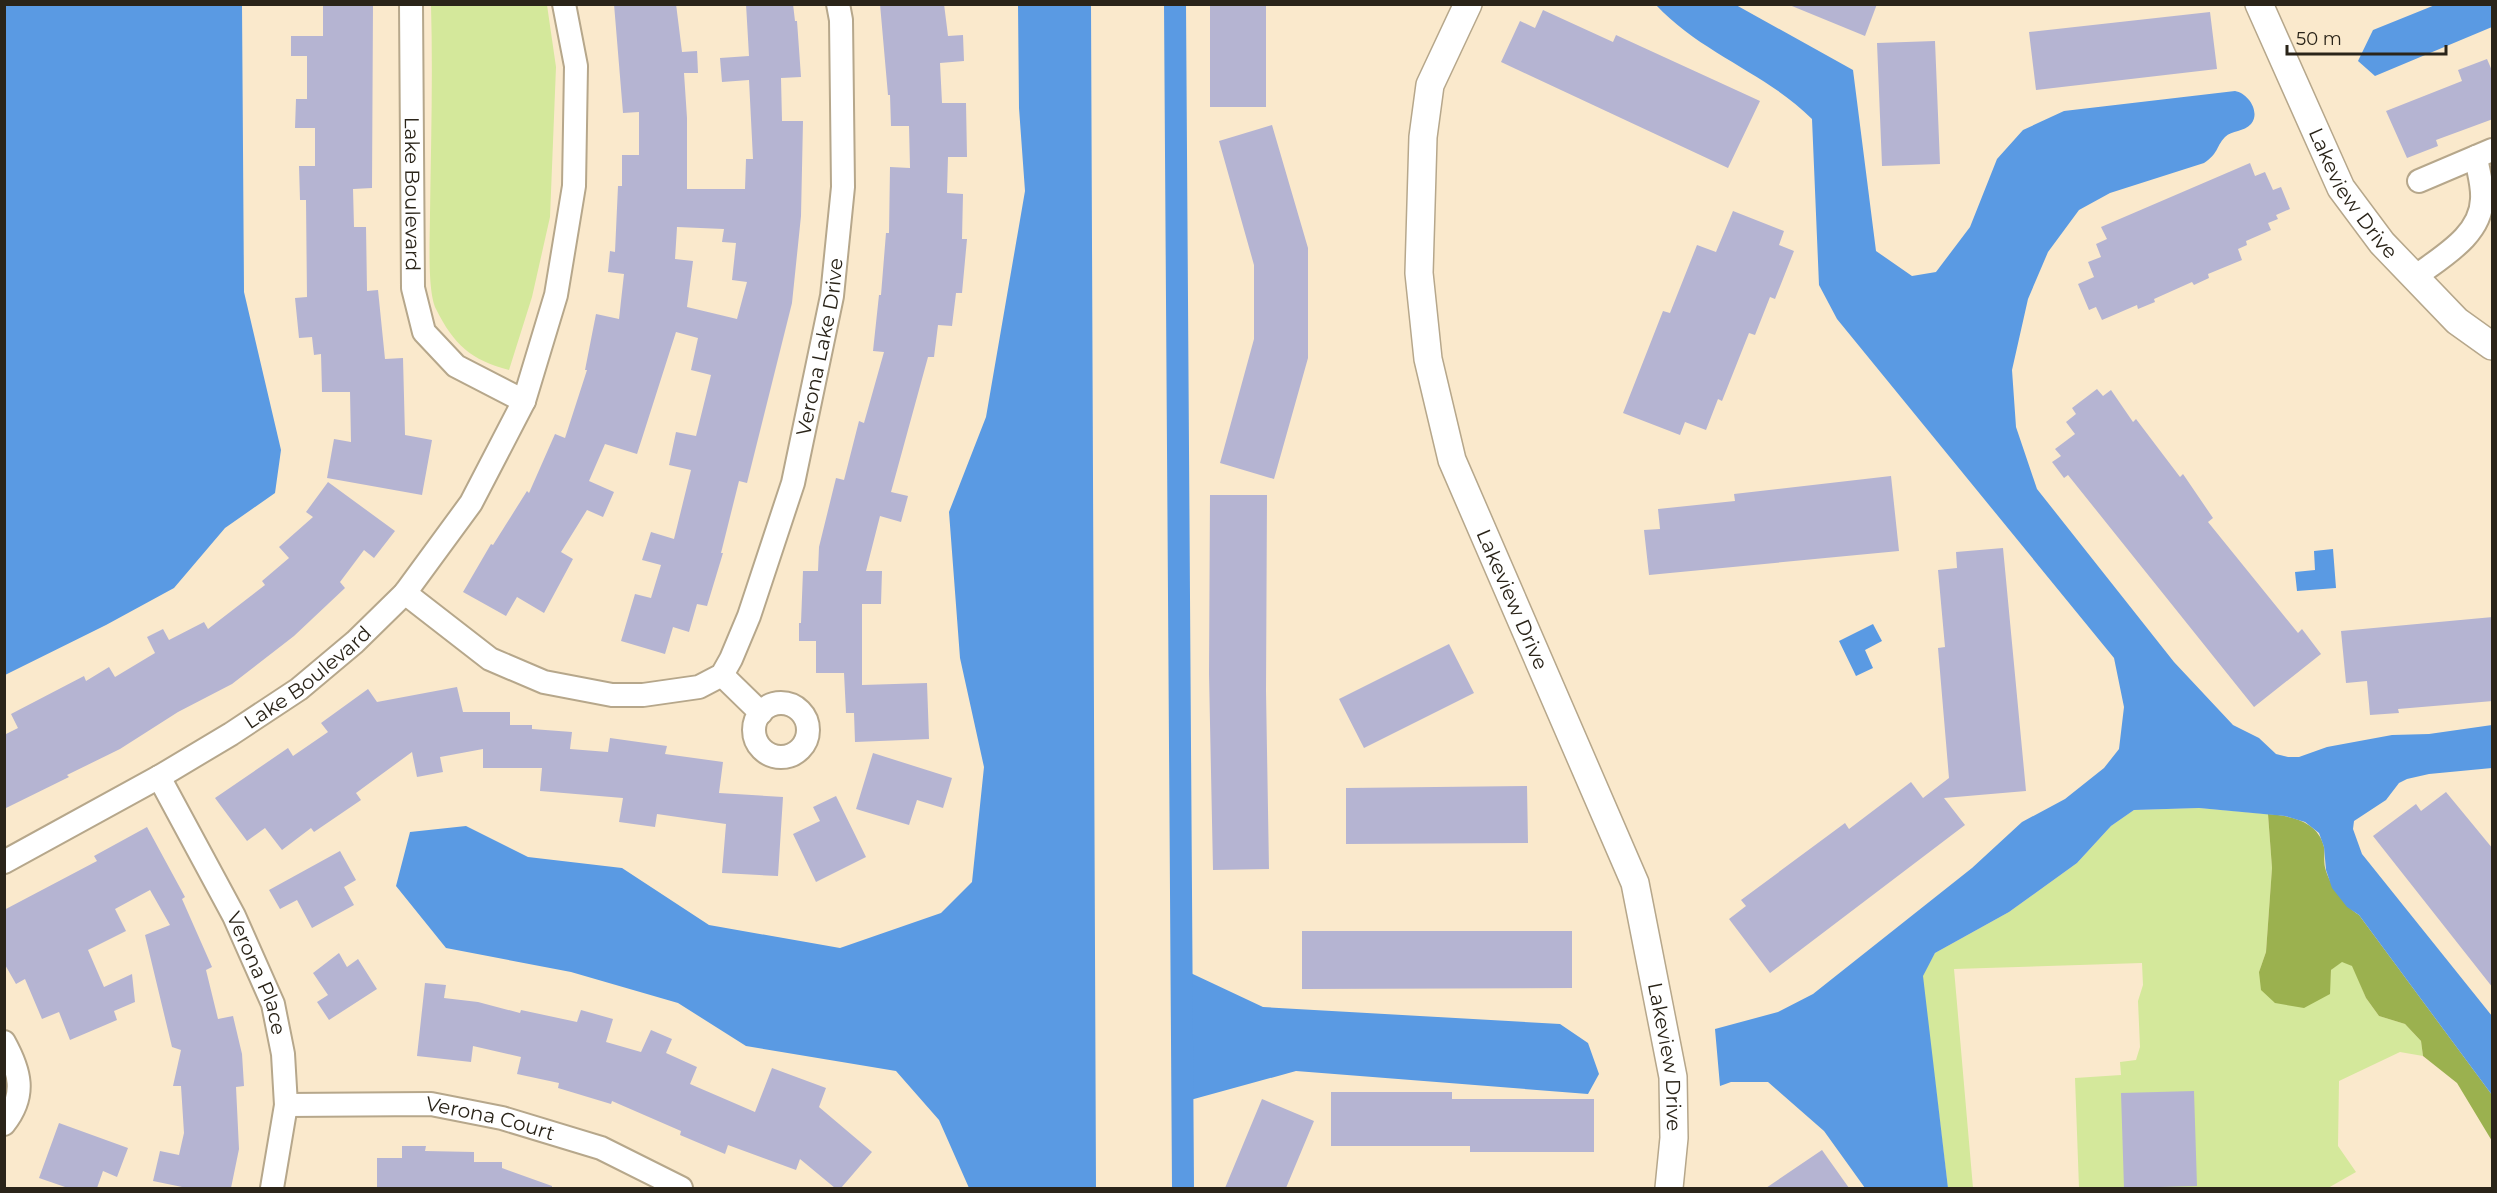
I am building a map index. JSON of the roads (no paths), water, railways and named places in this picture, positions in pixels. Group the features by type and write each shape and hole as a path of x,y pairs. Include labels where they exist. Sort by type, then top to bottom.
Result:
{"street":[{"name":"Lake Boulevard","path":"411,4 413,288 424,332 456,366 525,401"},
{"name":"Lake Boulevard","path":"4,861 159,777 231,734 299,689 355,642 405,593 471,503 525,401 556,295 574,186 576,66 564,4"},
{"name":"Verona Lake Drive","path":"722,675 749,616 793,483 832,296 843,187 841,20 838,4"},
{"name":"Lakeview Drive","path":"1468,4 1430,85 1423,137 1419,273 1428,359 1452,460 1635,883 1672,1077 1674,1138 1669,1188"},
{"name":"Lakeview Drive","path":"2259,4 2341,188 2382,243 2457,321 2493,346"},
{"path":"2415,277 2461,241 2477,219 2482,196 2484,154 2419,181"},
{"path":"405,593 490,659 544,682 612,695 643,695 699,687 722,675 761,713"},
{"name":"Verona Place","path":"159,777 234,916 273,1004 283,1054 286,1105 272,1188"},
{"path":"4,1042 15,1062 19,1085 14,1108 4,1124"},
{"name":"Verona Court","path":"286,1105 431,1104 502,1118 601,1148 681,1188"}],"water":[{"path":"5,4 242,5 244,292 281,450 275,493 225,528 174,588 5,675"},
{"path":"1018,5 1091,5 1096,1188 969,1188 939,1120 896,1071 746,1046 678,1003 571,972 446,948 396,886 410,832 466,826 528,857 622,868 709,925 840,948 941,913 972,882 984,767 960,658 949,512 986,417 1025,191 1019,108"},
{"path":"1656,5 1736,5 1853,70 1876,251 1912,276 1936,272 1970,227 1997,159 2023,130 2064,111 2235,91 2244,95 2252,104 2255,114 2251,124 2225,137 2215,153 2204,163 2110,193 2079,210 2048,252 2028,299 2012,370 2016,427 2037,489 2174,662 2233,725 2259,738 2276,754 2299,757 2327,747 2392,735 2429,734 2492,725 2492,768 2429,774 2407,779 2399,783 2386,800 2354,821 2353,829 2362,854 2492,1016 2492,1095 2359,915 2347,907 2332,888 2319,833 2305,822 2285,816 2199,808 2134,810 2111,826 2077,863 2009,912 1935,953 1923,976 1948,1188 1865,1188 1824,1131 1768,1082 1731,1082 1720,1086 1715,1029 1778,1012 1813,994 1972,868 2022,822 2065,799 2104,768 2119,749 2124,707 2114,658 1837,319 1819,285 1812,119 1775,89 1693,37"},
{"path":"2435,5 2492,5 2492,27 2375,76 2358,61 2373,30"},
{"path":"2333,549 2336,588 2297,591 2295,572 2315,570 2314,551"},
{"path":"1873,624 1882,641 1865,650 1873,668 1856,676 1839,641"},
{"path":"1180,968 1263,1007 1560,1024 1588,1043 1599,1074 1588,1094 1296,1071 1183,1102"}],"waterway":[{"path":"1175,4 1183,1188"}]}
